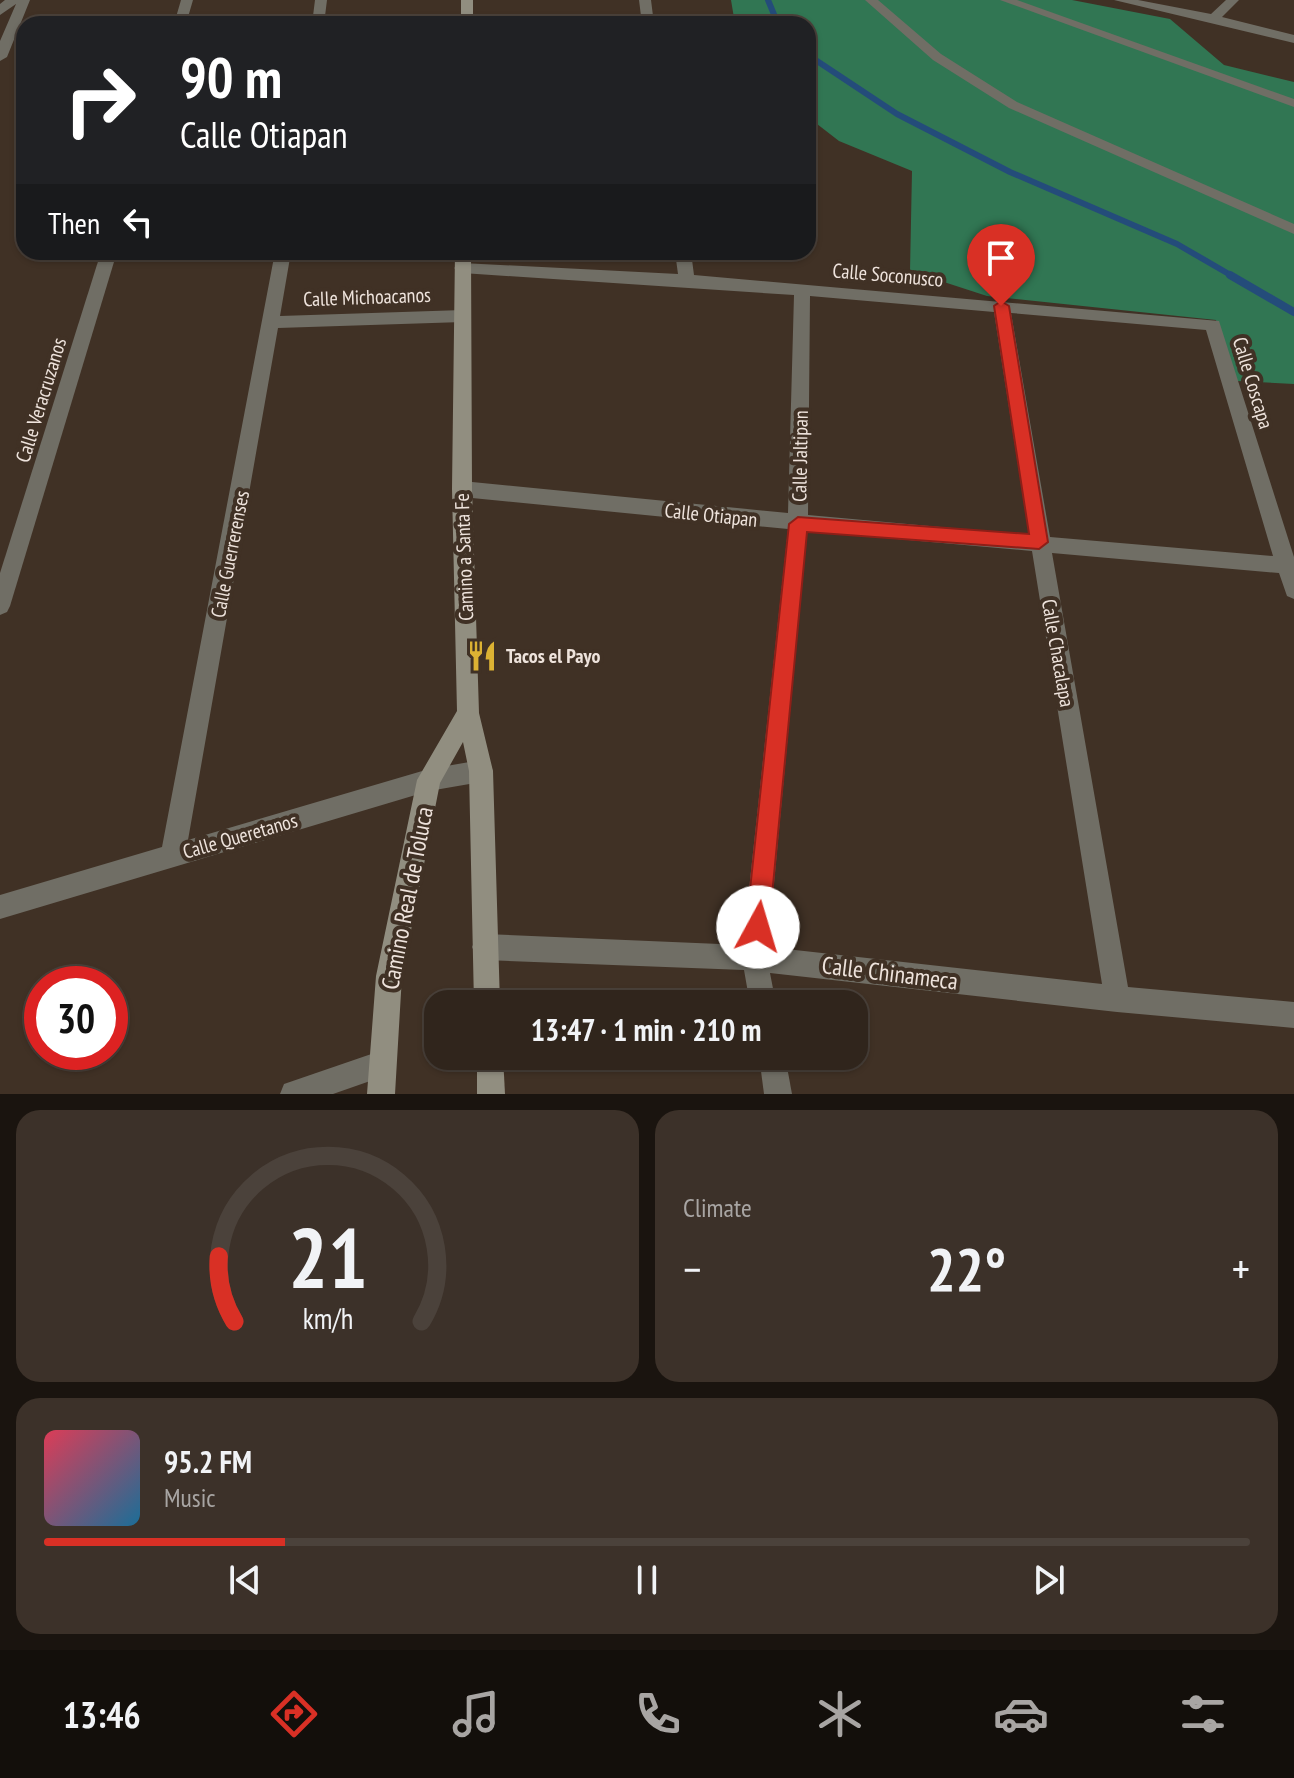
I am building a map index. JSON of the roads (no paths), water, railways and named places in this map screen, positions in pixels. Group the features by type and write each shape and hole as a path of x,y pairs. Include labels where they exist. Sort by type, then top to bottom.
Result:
{"main road":[{"name":"Camino a Santa Fe","path":"462,260 462,489 468,713 481,771 487,990"},
{"name":"Camino Real de Toluca","path":"381,1094 394,946 429,780 468,713"},
{"path":"490,1070 491,1094"}],"street":[{"path":"0,11 13,0"},
{"path":"0,57 16,19"},
{"name":"Calle Veracruzanos","path":"0,606 107,260"},
{"name":"Calle Guerrerenses","path":"173,855 273,322 282,260"},
{"name":"Calle Soconusco","path":"462,260 1213,325"},
{"path":"684,260 687,280"},
{"name":"Calle Jaltipan","path":"760,990 754,958 798,524 802,290"},
{"name":"Calle Chacalapa","path":"1001,306 1117,999"},
{"name":"Calle Michoacanos","path":"273,322 463,316"},
{"name":"Calle Coscapa","path":"1213,325 1290,566 1294,590"},
{"name":"Calle Otiapan","path":"462,489 798,524 1039,542 1290,566"},
{"name":"Calle Queretanos","path":"0,907 429,780 481,771"},
{"name":"Calle Chinameca","path":"485,947 754,958 1117,999 1294,1015"},
{"path":"294,1094 383,1063"},
{"path":"774,1070 778,1094"}],"lane":[{"path":"871,0 937,57 1013,105 1294,229"},
{"path":"1006,0 1294,103"},
{"path":"1120,0 1214,18 1294,39"},
{"path":"1214,18 1233,0"}],"waterway":[{"path":"768,0 775,16"},
{"path":"816,60 897,114 1010,172 1177,244 1234,277"},
{"path":"1230,275 1294,312"}],"place":[{"name":"Tacos el Payo","path":"482,656"}]}
